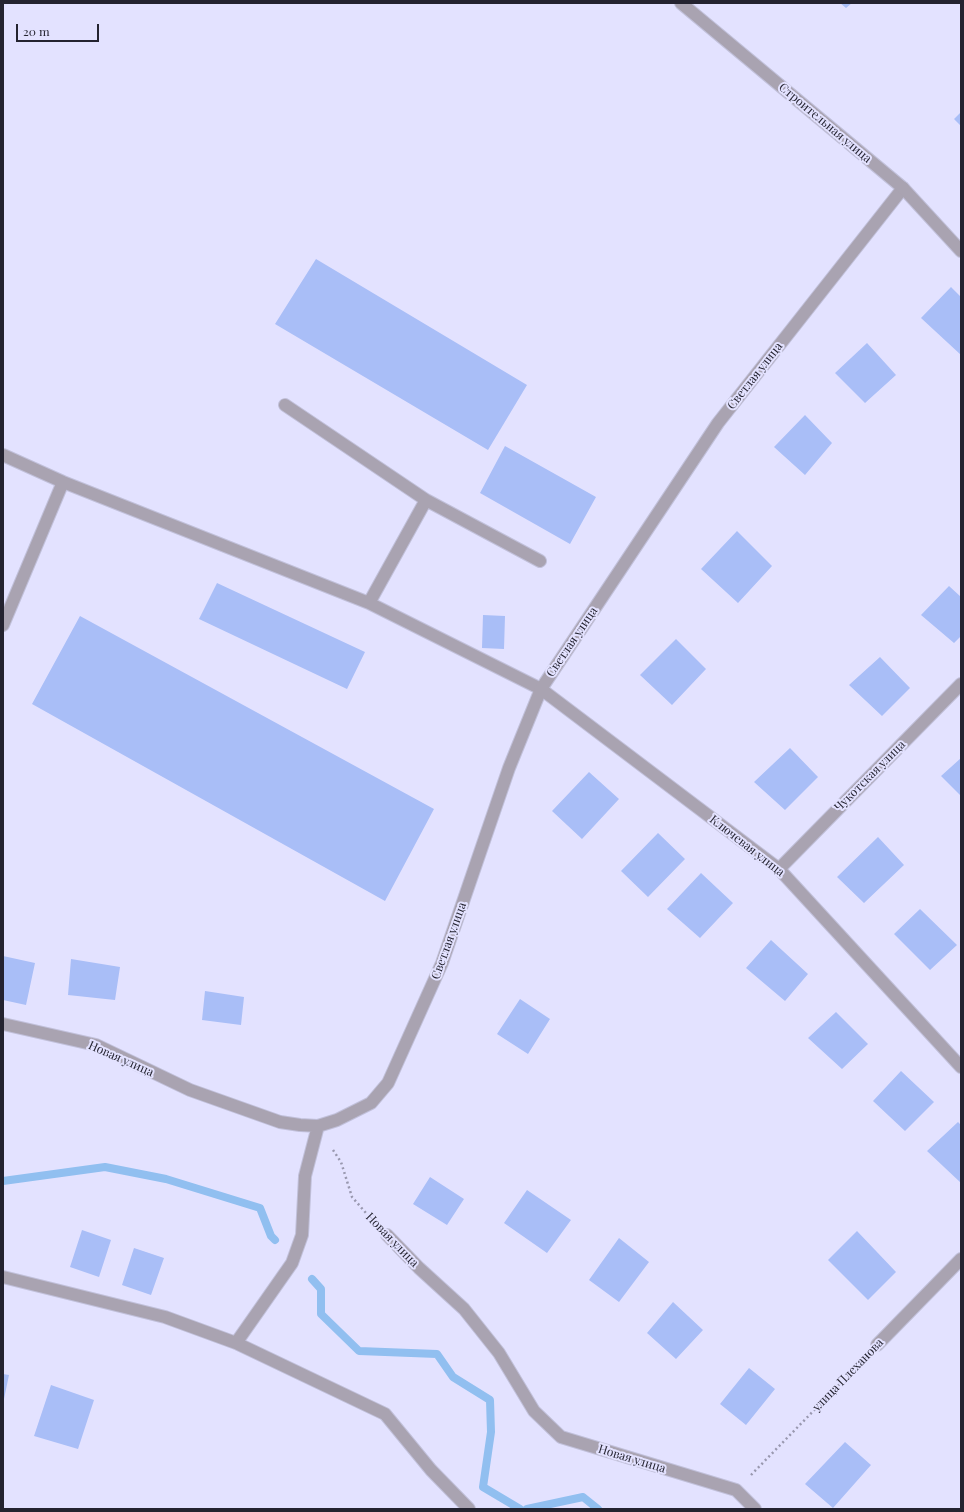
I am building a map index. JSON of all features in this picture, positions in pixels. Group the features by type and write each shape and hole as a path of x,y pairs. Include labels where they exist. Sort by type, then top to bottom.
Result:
{"street":[{"name":"Строительная улица","path":"681,3 903,188 961,251"},
{"name":"Светлая улица","path":"318,1126 337,1120 371,1103 388,1083 442,963 510,768 541,688 718,423 903,188"},
{"path":"285,405 426,500 540,561"},
{"name":"Ключевая улица","path":"3,455 63,482 369,603 541,688 779,869 961,1067"},
{"path":"3,625 63,482"},
{"path":"369,603 426,500"},
{"name":"Чукотская улица","path":"779,869 961,684"},
{"name":"Новая улица","path":"3,1024 96,1045 190,1090 254,1114 280,1122 318,1126"},
{"path":"236,1343 292,1263 302,1235 305,1176 318,1126"},
{"name":"Новая улица","path":"387,1235 419,1268 464,1309 499,1353 534,1411 560,1438 736,1490 755,1509"},
{"name":"улица Плеханова","path":"877,1345 961,1259"},
{"path":"3,1277 165,1317 236,1343 385,1414 431,1470 469,1509"}],"path":[{"name":"Новая улица","path":"318,1126 341,1162 352,1197 387,1235"},
{"name":"улица Плеханова","path":"736,1490 877,1345"}],"building":[{"path":"840,3 852,3 846,8"},
{"path":"961,112 961,126 954,119"},
{"path":"316,259 527,385 488,450 275,324"},
{"path":"951,287 961,297 961,355 921,318"},
{"path":"867,343 896,375 865,403 835,373"},
{"path":"805,415 832,443 805,475 774,447"},
{"path":"505,446 596,497 570,544 480,493"},
{"path":"737,531 772,566 738,603 701,569"},
{"path":"217,583 365,652 347,689 199,619"},
{"path":"949,586 961,597 961,636 954,643 921,615"},
{"path":"483,615 505,616 504,649 482,648"},
{"path":"80,616 434,809 385,901 32,704"},
{"path":"676,639 706,669 672,705 640,675"},
{"path":"880,657 910,688 882,716 849,685"},
{"path":"790,748 818,777 785,810 754,782"},
{"path":"961,758 961,796 941,776"},
{"path":"589,772 619,799 582,839 552,811"},
{"path":"658,833 685,859 648,897 621,871"},
{"path":"878,837 904,865 864,903 837,877"},
{"path":"701,873 733,903 700,938 667,909"},
{"path":"920,909 957,945 930,970 894,934"},
{"path":"771,940 808,974 785,1001 746,968"},
{"path":"3,956 35,963 26,1005 3,1000"},
{"path":"71,959 120,967 115,1000 68,995"},
{"path":"205,991 244,997 241,1025 202,1020"},
{"path":"520,999 550,1019 528,1054 497,1034"},
{"path":"836,1012 868,1044 842,1069 808,1038"},
{"path":"901,1071 934,1102 905,1131 873,1101"},
{"path":"958,1122 961,1125 961,1183 927,1151"},
{"path":"430,1177 464,1199 447,1225 413,1204"},
{"path":"527,1190 571,1220 547,1253 504,1223"},
{"path":"82,1230 111,1240 99,1277 70,1267"},
{"path":"857,1231 896,1272 868,1300 828,1260"},
{"path":"619,1238 649,1262 619,1302 589,1280"},
{"path":"134,1248 164,1258 151,1295 122,1285"},
{"path":"673,1302 703,1330 676,1359 647,1333"},
{"path":"749,1368 775,1389 746,1425 720,1404"},
{"path":"3,1374 9,1375 4,1399 3,1399"},
{"path":"51,1385 94,1400 78,1449 34,1436"},
{"path":"845,1442 871,1465 833,1508 805,1484"}],"waterway":[{"path":"3,1181 105,1167 166,1179 260,1208 271,1236 275,1240"},
{"path":"312,1279 321,1289 321,1314 359,1351 437,1354 453,1377 490,1400 491,1432 483,1487 520,1509"},
{"path":"527,1509 583,1497 598,1509"}]}
